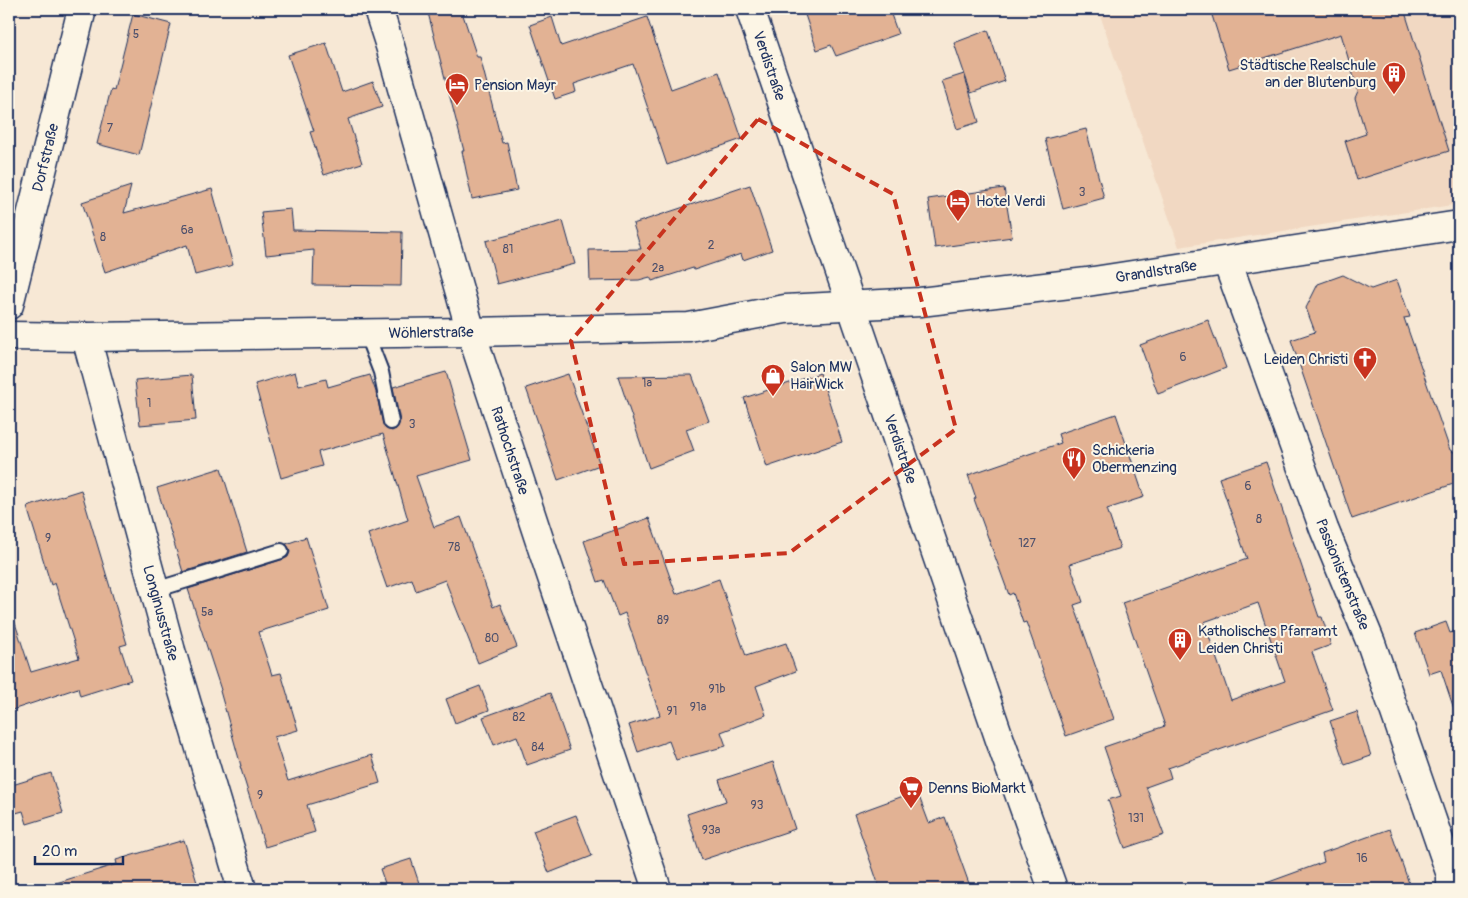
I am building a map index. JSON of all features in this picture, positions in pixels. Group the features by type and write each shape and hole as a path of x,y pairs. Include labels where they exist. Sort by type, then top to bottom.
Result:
{"street":[{"name":"Dorfstraße","path":"9,305 82,9"},
{"name":"Rathochstraße","path":"378,9 471,332 657,889"},
{"name":"Verdistraße","path":"750,9 1053,889"},
{"name":"Grandlstraße","path":"852,306 920,302 1087,282 1459,225"},
{"name":"Passionistenstraße","path":"1227,261 1324,529 1371,643 1451,875 1451,889"},
{"name":"Wöhlerstraße","path":"9,336 366,334 689,327 785,309 852,306"},
{"name":"Longinusstraße","path":"86,337 171,651 242,889"}],"lane":[{"path":"366,334 381,372 391,422"},
{"path":"155,590 282,551"}],"highlighted area":[{"path":"758,119 893,194 956,429 789,553 624,564 571,341"}],"shaded area":[{"path":"1098,9 1459,9 1459,204 1179,247"}],"building":[{"path":"427,9 461,9 477,57 480,57 502,143 507,142 517,190 472,199 462,151 464,151"},
{"path":"803,9 889,9 898,34 836,56 831,45 817,50"},
{"name":"Städtische Realschule an der Blutenburg","path":"1210,9 1404,9 1449,151 1357,180 1345,141 1366,134 1355,98 1358,91 1341,34 1229,69"},
{"path":"133,14 171,24 139,155 97,144 111,89 114,90"},
{"path":"552,17 561,46 647,17 671,89 719,72 742,139 667,165 633,64 574,84 576,92 555,99 530,25"},
{"path":"988,30 1005,81 971,93 954,43"},
{"path":"326,43 342,92 373,81 382,107 348,119 362,163 324,175 310,132 314,131 288,55"},
{"path":"964,74 979,122 957,129 942,81"},
{"path":"1086,129 1104,198 1063,209 1045,139"},
{"path":"750,185 772,250 743,260 741,254 694,270 693,268 652,281 650,277 639,280 590,281 589,250 641,249 633,224"},
{"path":"131,186 124,213 212,189 233,265 195,275 187,245 105,272 82,202"},
{"path":"1004,188 1012,237 935,248 928,199"},
{"path":"291,209 293,230 402,232 401,286 313,285 314,250 266,255 261,212"},
{"path":"563,221 575,264 497,284 486,241"},
{"name":"Leiden Christi","path":"1343,275 1371,289 1397,280 1410,317 1404,318 1450,450 1459,455 1459,482 1352,519 1291,340 1315,332 1306,308 1318,284"},
{"path":"1208,320 1226,368 1158,394 1140,345"},
{"path":"295,372 299,386 326,379 328,387 370,375 383,424 385,428 392,431 397,428 400,421 393,387 446,372 472,460 416,476 434,527 461,517 493,607 500,604 517,647 478,663 445,580 416,591 412,579 387,588 368,534 408,520 383,434 318,452 322,466 281,478 255,384"},
{"path":"820,373 842,442 767,467 744,398"},
{"path":"568,374 600,465 558,480 526,388"},
{"path":"192,375 196,420 140,425 135,380"},
{"path":"692,375 709,421 686,429 694,451 649,468 618,376"},
{"path":"1116,414 1144,497 1107,509 1120,548 1070,564 1083,602 1074,605 1114,719 1066,736 1026,622 1023,623 1013,593 1009,595 974,499 976,498 968,475 1061,443 1058,434"},
{"path":"1266,462 1319,617 1322,617 1331,645 1312,652 1333,710 1168,768 1171,778 1146,787 1164,835 1125,848 1108,800 1121,796 1104,747 1165,726 1122,603 1247,559 1219,478","holes":["1258,603 1285,681 1231,700 1204,622"]},
{"path":"221,468 247,552 183,572 157,488"},
{"path":"81,490 127,644 120,646 131,680 80,696 78,688 9,711 9,621 14,620 31,672 79,658 55,583 51,585 27,507"},
{"path":"649,518 676,594 719,579 746,656 786,643 796,671 756,686 766,715 721,732 726,746 676,760 669,741 638,752 629,725 660,715 625,613 618,616 604,580 598,582 584,541"},
{"path":"306,537 329,610 258,632 272,675 281,673 298,730 274,737 288,781 372,755 380,783 307,805 315,832 265,847 240,766 221,690 188,589 284,559 288,557 290,552 286,544"},
{"path":"1446,622 1450,633 1459,630 1459,712 1455,712 1441,670 1429,674 1415,633"},
{"path":"480,686 489,710 455,723 446,699"},
{"path":"550,693 570,750 527,765 517,736 494,745 483,717"},
{"path":"1357,712 1371,756 1345,765 1330,721"},
{"path":"773,762 795,829 702,860 687,814 726,801 719,780"},
{"path":"51,773 63,813 27,824 23,811 9,815 9,786"},
{"path":"917,791 929,823 945,817 971,889 880,889 854,814"},
{"path":"576,815 592,856 549,873 533,831"},
{"path":"1390,829 1411,889 1258,889 1258,886 1324,862 1322,853"},
{"path":"184,840 199,889 54,889 53,884 117,864 116,860"},
{"path":"411,859 421,889 387,889 380,869"}],"place":[{"name":"Städtische Realschule an der Blutenburg","path":"1394,95"},
{"name":"Pension Mayr","path":"457,106"},
{"name":"Hotel Verdi","path":"958,222"},
{"name":"Leiden Christi","path":"1365,380"},
{"name":"Salon MW HairWick","path":"773,397"},
{"name":"Schickeria Obermenzing","path":"1074,480"},
{"name":"Katholisches Pfarramt Leiden Christi","path":"1180,661"},
{"name":"Denns BioMarkt","path":"911,809"}]}
